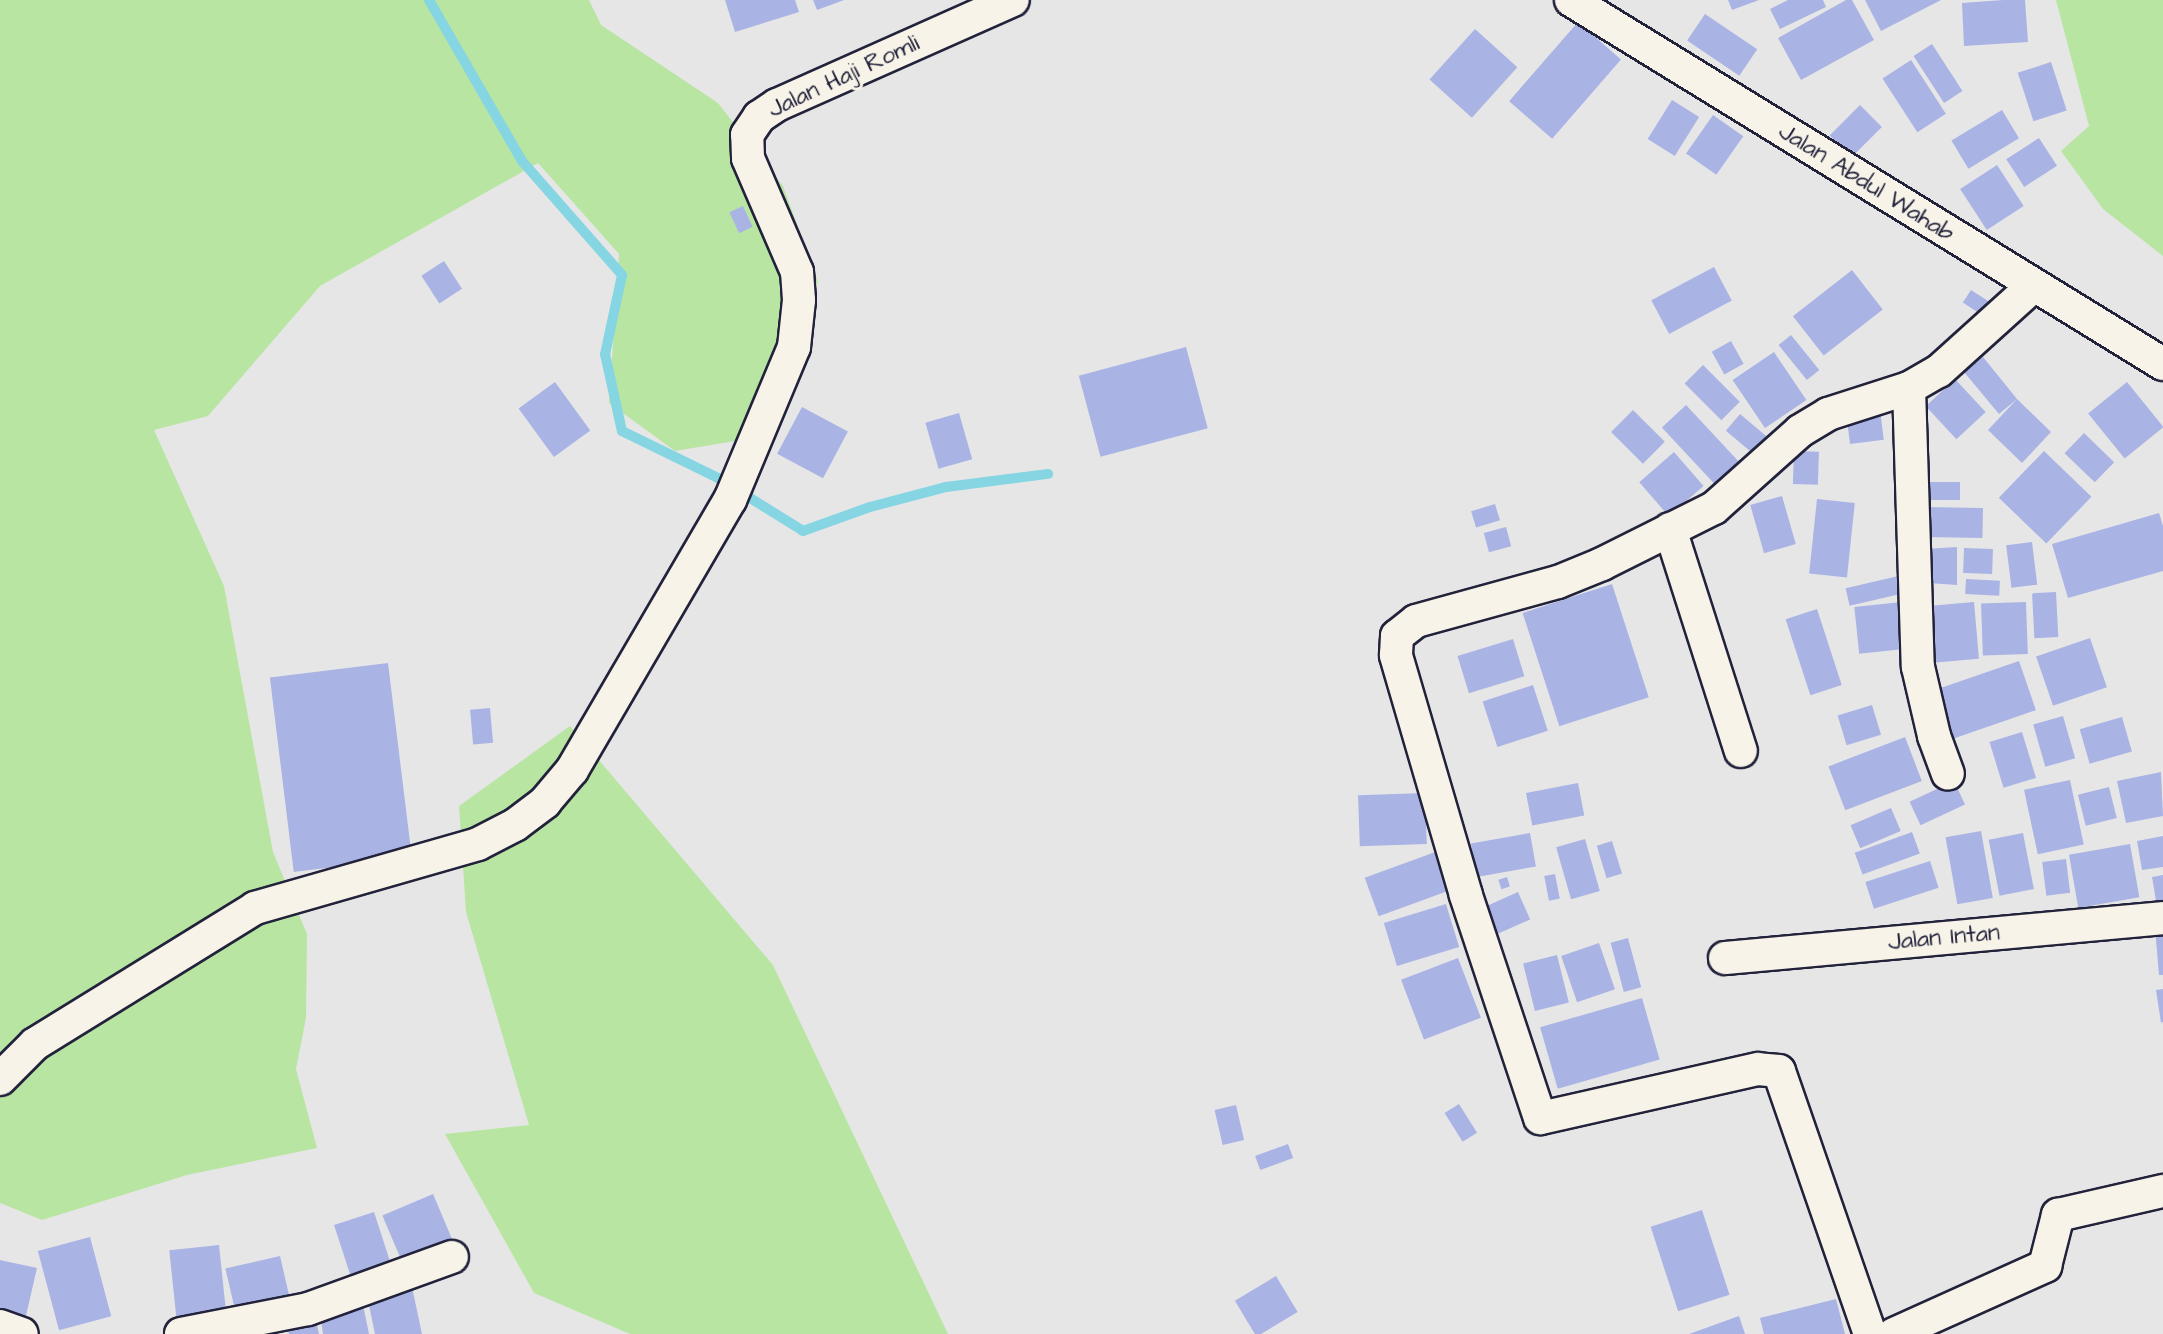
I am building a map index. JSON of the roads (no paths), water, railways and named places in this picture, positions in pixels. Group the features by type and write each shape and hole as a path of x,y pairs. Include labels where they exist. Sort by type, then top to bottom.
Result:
{"street":[{"name":"Jalan Haji Romli","path":"0,1079 35,1044 255,908 478,844 515,825 545,802 572,770 737,486 794,347 799,300 797,272 748,158 747,135 759,117 777,105 1013,0"},
{"name":"Jalan Abdul Wahab","path":"1571,0 2163,364"},
{"path":"1870,1334 1779,1071 1758,1069 1540,1118 1466,895 1396,655 1397,636 1416,621 1558,582 1714,508 1800,431 1828,414 1909,388 1939,371 2033,286"},
{"path":"1909,388 1918,667 1934,736 1948,774"},
{"path":"1670,529 1741,751"},
{"name":"Jalan Intan","path":"1725,958 2163,918"},
{"path":"1894,1334 2045,1266 2058,1215 2163,1191"},
{"path":"181,1334 308,1309 452,1257"},
{"path":"0,1326 22,1334"}],"waterway":[{"path":"429,0 522,161 622,275 605,354 622,431 718,478 803,531 870,507 946,487 1048,474"}]}
